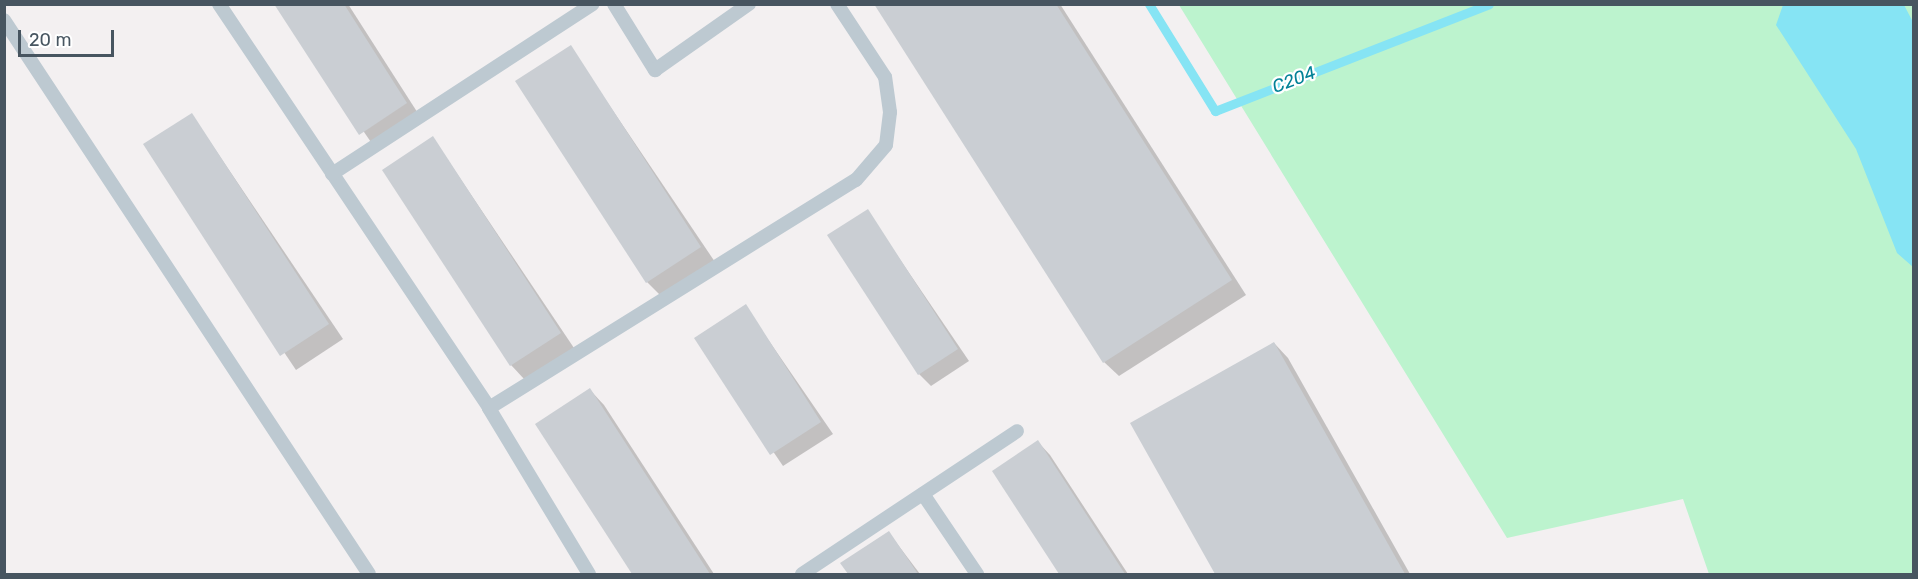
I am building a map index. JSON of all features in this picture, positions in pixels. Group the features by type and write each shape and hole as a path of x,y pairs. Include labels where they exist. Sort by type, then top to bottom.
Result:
{"lane":[{"path":"219,4 489,408 589,574"},
{"path":"332,174 593,4"},
{"path":"614,4 655,70 749,4"},
{"path":"489,408 856,180 886,145 890,112 885,78 837,4"},
{"path":"4,20 369,574"},
{"path":"802,574 1017,431"},
{"path":"923,494 977,574"}],"green space":[{"path":"1179,5 1913,5 1913,574 1709,574 1683,499 1507,538"}],"water":[{"path":"1783,5 1904,5 1913,22 1913,267 1897,253 1856,149 1776,25"}],"building":[{"path":"274,4 344,4 407,103 359,135"},
{"path":"874,4 1056,4 1232,280 1103,363"},
{"path":"571,45 701,247 646,283 515,81"},
{"path":"192,113 329,324 280,356 143,144"},
{"path":"433,136 561,333 510,366 382,170"},
{"path":"868,209 958,349 918,375 827,235"},
{"path":"746,304 821,422 770,455 694,338"},
{"path":"1274,342 1405,574 1215,574 1130,423"},
{"path":"590,388 710,574 632,574 535,424"},
{"path":"1038,440 1125,574 1059,574 992,471"},
{"path":"889,531 918,574 848,574 840,563"}],"waterway":[{"name":"C204","path":"1149,4 1215,111 1489,4"}]}
